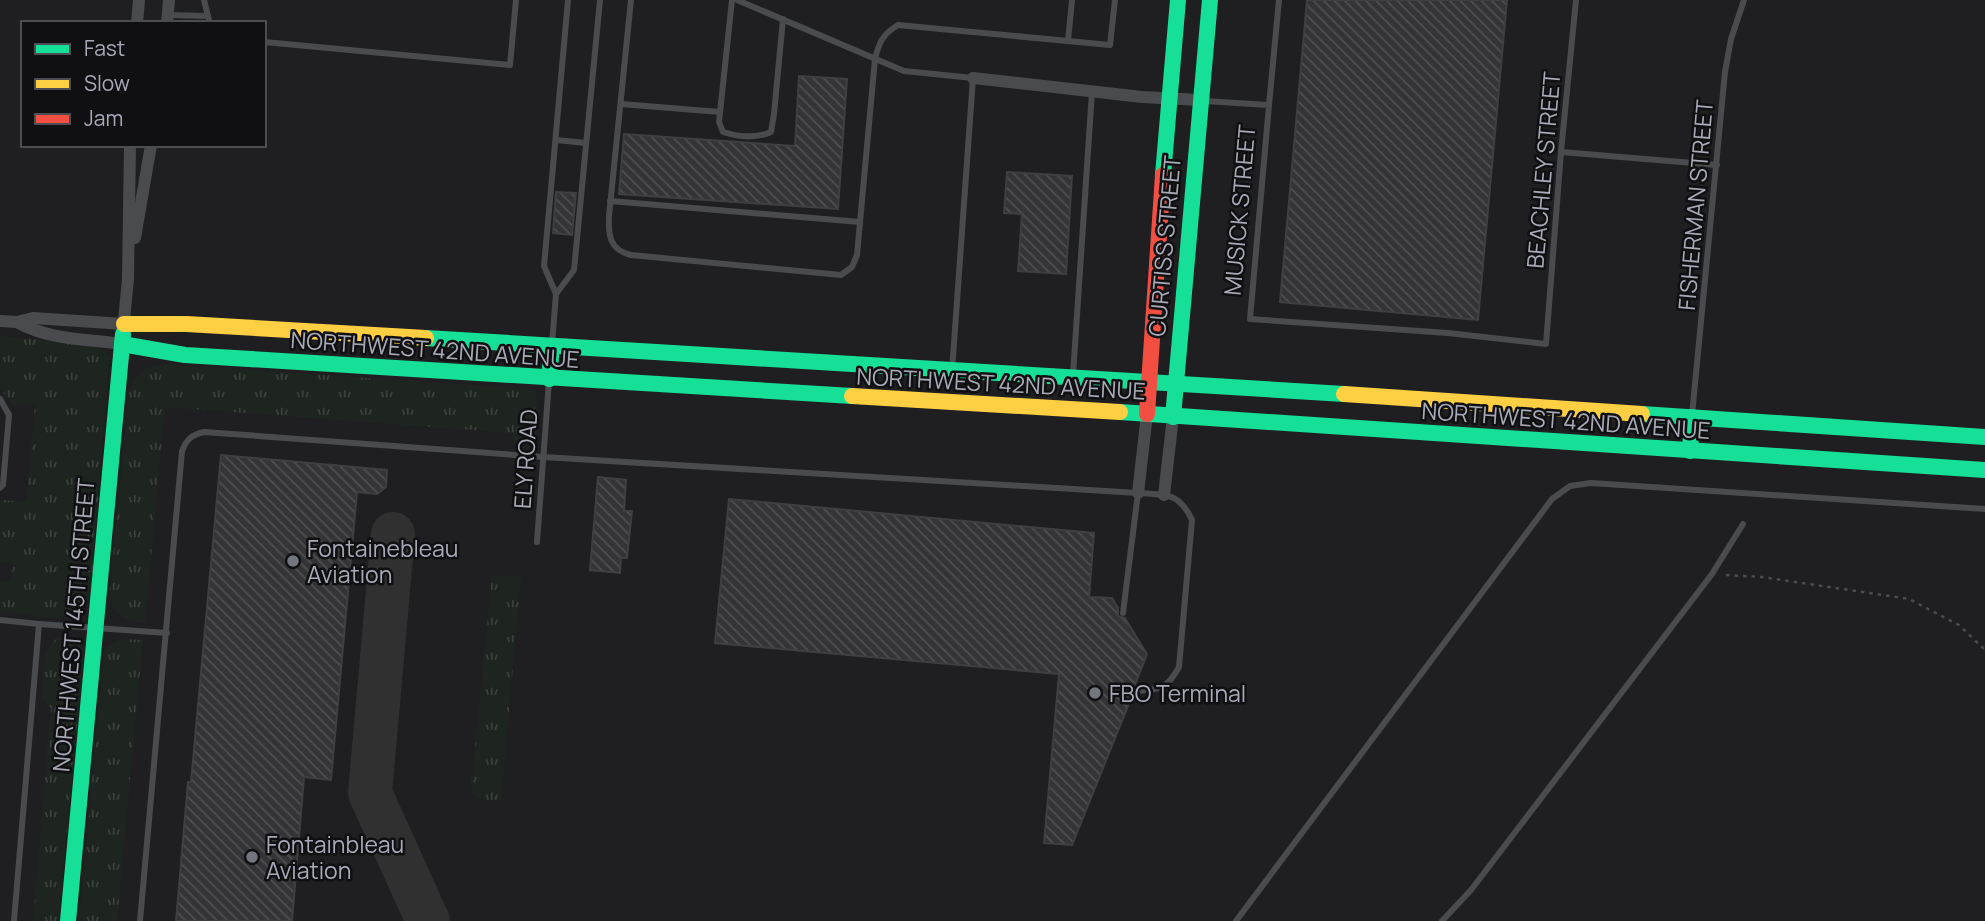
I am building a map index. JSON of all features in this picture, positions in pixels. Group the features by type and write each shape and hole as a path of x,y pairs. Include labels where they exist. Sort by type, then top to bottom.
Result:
{"street":[{"path":"137,21 139,0"},
{"path":"168,19 169,0"},
{"name":"CURTISS STREET","path":"1138,493 1150,382 1168,99 1178,0"},
{"name":"CURTISS STREET","path":"1164,495 1210,0"},
{"name":"MUSICK STREET","path":"973,78 1092,92 1200,100"},
{"path":"123,334 128,279 130,147"},
{"path":"128,279 151,147"},
{"name":"NORTHWEST 42ND AVENUE","path":"0,321 17,322 33,318 123,334 185,355 1147,414 1985,470"},
{"name":"NORTHWEST 42ND AVENUE","path":"17,322 30,330 54,336 123,334 199,325 952,372 1175,383 1985,437"},
{"name":"NORTHWEST 145TH STREET","path":"68,921 123,334"},
{"path":"549,379 552,345"},
{"path":"1690,451 1692,416"}],"lane":[{"path":"168,19 209,19 204,0"},
{"path":"266,42 510,65 516,0"},
{"path":"552,345 556,294 544,266 568,0"},
{"path":"556,294 574,270 600,0"},
{"path":"631,0 610,201 608,234 613,246 621,253 841,275 852,267 857,255 875,59 879,42 885,33 898,25 1110,45 1115,0"},
{"path":"783,19 771,132 761,136 737,136 723,132 719,122 735,0 783,19 904,71 973,78 952,372"},
{"path":"1068,41 1072,0"},
{"path":"1269,105 1279,0"},
{"name":"BEACHLEY STREET","path":"1546,344 1576,0"},
{"name":"FISHERMAN STREET","path":"1692,416 1727,61 1731,38 1744,0"},
{"path":"1073,377 1092,92"},
{"name":"MUSICK STREET","path":"1200,100 1269,105 1250,319 1448,333 1546,344"},
{"path":"621,104 720,112"},
{"path":"556,140 586,143"},
{"path":"1561,152 1717,164"},
{"path":"610,201 860,222"},
{"name":"ELY ROAD","path":"537,542 549,379"},
{"path":"0,399 9,415 3,485 0,488"},
{"path":"140,921 182,452 187,440 204,432 543,457 1173,496 1185,505 1192,520 1179,667 1171,681 1157,690 1135,691"},
{"path":"1236,921 1552,499 1570,486 1591,483 1985,509"},
{"path":"1123,613 1138,493"},
{"path":"1442,921 1471,890 1712,574 1743,524"},
{"path":"0,620 167,633"},
{"path":"14,921 39,624"}],"path":[{"path":"1712,574 1762,577 1909,599 1959,625 1985,650"}],"shaded area":[{"path":"0,0 1985,0 1985,921 0,921"}],"green space":[{"path":"0,336 93,345 106,352 109,358 91,591 86,603 67,616 40,617 0,611 0,581 10,582 14,564 0,562 0,500 26,502 35,405 12,404 0,388"},
{"path":"160,364 529,389 536,394 536,422 532,435 523,445 513,444 514,433 165,407 145,623 128,620 119,614 109,601 128,397 139,375"},
{"path":"492,575 521,577 501,800 483,800 473,793 471,788"},
{"path":"61,636 75,638 84,654 58,921 33,921 51,708 43,700 44,664 49,648"},
{"path":"122,639 143,640 117,921 79,921 104,652 106,647"}],"building":[{"path":"1307,0 1507,0 1478,320 1280,302"},
{"path":"799,76 847,79 838,209 619,194 624,134 795,146"},
{"path":"1007,172 1072,176 1066,274 1018,271 1022,214 1004,213"},
{"path":"556,192 576,193 572,235 553,233"},
{"path":"221,455 387,470 386,487 377,494 357,492 331,780 304,777 292,921 176,921"},
{"path":"598,477 626,480 624,511 632,511 627,558 621,558 620,573 590,570"},
{"path":"729,499 1094,533 1089,597 1112,598 1118,608 1118,616 1125,618 1147,654 1135,685 1130,689 1132,696 1072,845 1044,843 1059,674 715,643"}],"taxiway":[{"path":"393,534 370,793 428,921"}],"traffic: fast":[{"path":"1163,175 1178,0"},
{"path":"1173,417 1210,0"},
{"path":"68,921 123,334"},
{"path":"426,338 1344,394"},
{"path":"122,344 185,355 852,396"},
{"path":"549,379 552,346"},
{"path":"1120,412 1985,470"},
{"path":"1642,414 1985,437"},
{"path":"1690,451 1692,417"}],"traffic: slow":[{"path":"124,324 186,324 426,338"},
{"path":"1344,394 1642,414"},
{"path":"852,396 1120,412"}],"traffic: jam":[{"path":"1147,414 1163,175"}],"place":[{"name":"Fontainebleau Aviation","path":"293,561"},
{"name":"FBO Terminal","path":"1095,693"},
{"name":"Fontainbleau Aviation","path":"252,857"}]}
